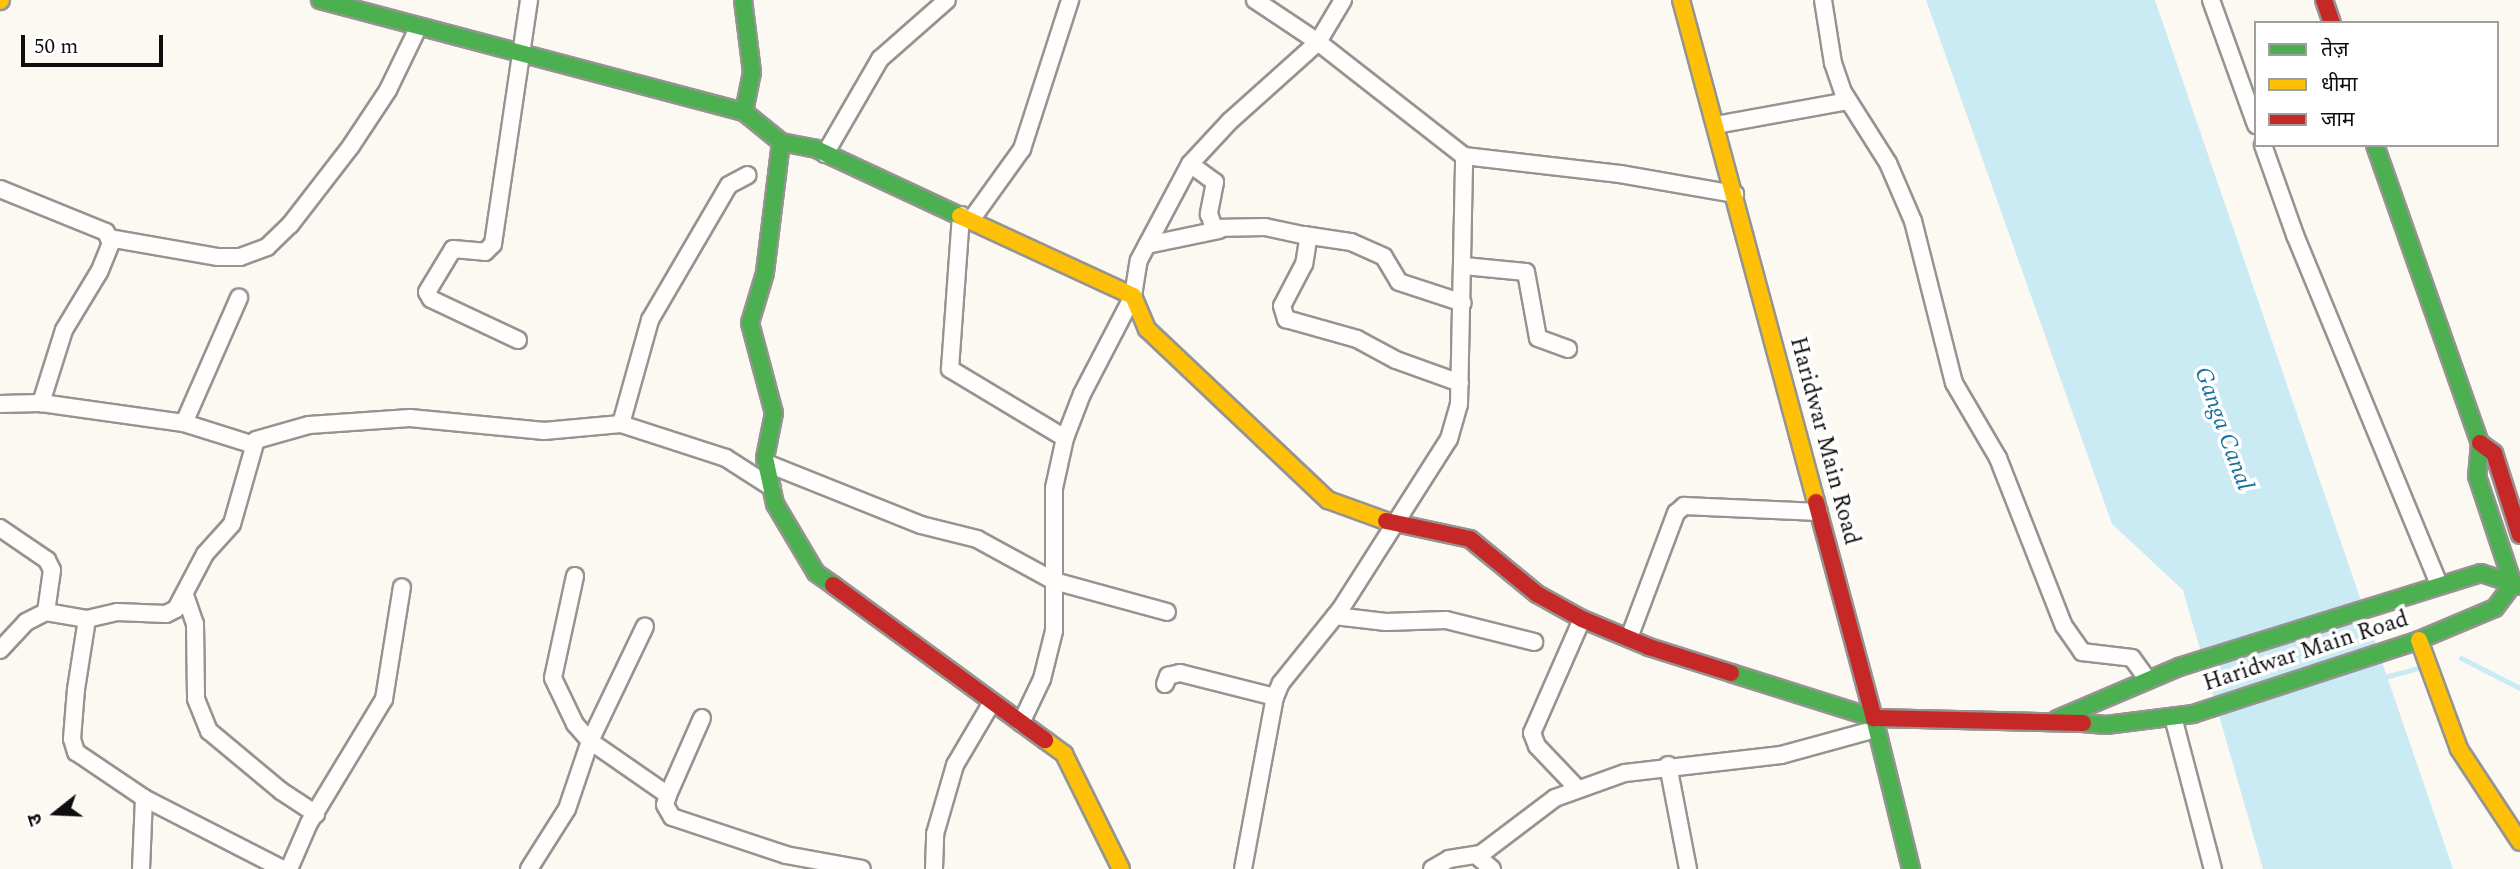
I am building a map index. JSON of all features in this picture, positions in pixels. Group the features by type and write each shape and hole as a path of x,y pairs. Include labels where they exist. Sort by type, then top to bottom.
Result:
{"street":[{"path":"320,0 523,56 744,112 781,142 825,154 1133,296 1147,329 1328,500 1394,524 1470,539 1536,594 1582,619 1629,638 1875,723"},
{"path":"518,340 431,299 427,292 453,249 485,252 493,244 523,56 529,0"},
{"path":"743,0 752,72 744,112"},
{"path":"825,154 880,59 947,0"},
{"path":"1065,438 950,369 966,217 1022,149 1070,0"},
{"path":"1255,0 1318,42 1464,156 1620,174 1735,194"},
{"path":"1021,723 1042,679 1054,631 1054,488 1065,438 1082,394 1133,296 1147,245 1190,164 1230,121 1318,42 1343,0"},
{"name":"Haridwar Main Road","path":"1681,0 1875,723 2056,720 2106,725 2193,714 2412,642 2495,608 2516,585 2480,573 2439,584 2179,667 2056,720"},
{"path":"1823,0 1833,63 1848,101 1899,184 1954,383 1998,458 2064,626 2082,652 2132,658 2148,680"},
{"path":"2211,0 2254,119"},
{"path":"2324,0 2331,21"},
{"path":"0,189 98,229 109,238 218,257 240,257 267,247 290,225 351,146 388,90 418,28"},
{"path":"1716,125 1848,101"},
{"path":"781,142 765,272 750,323 774,413 766,463 775,504 816,573 990,704 1064,754 1121,869"},
{"path":"2264,147 2295,235 2439,584"},
{"path":"2376,147 2480,443 2477,476 2516,585"},
{"path":"1243,869 1275,697 1335,616 1449,439 1460,383 1464,156"},
{"path":"1190,164 1215,182 1210,220 1219,230"},
{"path":"621,424 650,320 729,185 748,174"},
{"path":"1147,245 1219,230 1265,227 1351,242 1384,257 1399,282 1463,303"},
{"path":"1304,235 1309,251 1282,306 1286,319 1357,339 1396,360 1460,383"},
{"path":"41,403 64,330 107,256 109,238"},
{"path":"1464,266 1526,272 1538,338 1568,349"},
{"path":"184,423 239,298"},
{"path":"0,404 41,403 184,423 254,445"},
{"path":"0,650 26,622 46,612 87,619 117,612 166,614 176,609 205,554 237,513 254,445 272,434 338,420 461,420 544,431 621,424 726,458 771,487"},
{"path":"2480,443 2494,453 2520,535"},
{"path":"766,463 921,525 977,539 1054,581 1167,612"},
{"path":"1629,638 1676,513 1684,506 1819,512"},
{"path":"0,528 47,561 52,570 46,612"},
{"path":"575,576 553,678 563,704 590,741 668,795"},
{"path":"289,869 316,814 384,699 402,587"},
{"path":"185,595 195,624 196,699 209,732 281,791 316,814"},
{"path":"1335,616 1386,622 1446,620 1534,642"},
{"path":"87,619 72,743 79,755 144,798 284,869"},
{"path":"1577,788 1537,746 1532,733 1582,619"},
{"path":"529,869 567,809 590,741 645,626"},
{"path":"2412,642 2459,749 2520,842"},
{"path":"1165,684 1168,676 1180,673 1275,697"},
{"path":"934,869 935,834 955,765 990,704"},
{"path":"2172,716 2213,869"},
{"path":"702,718 668,795 665,805 672,817 821,865 862,869"},
{"path":"1433,869 1449,859 1477,856 1529,813 1577,788 1668,765 1781,755 1875,723"},
{"path":"1875,723 1910,869"},
{"path":"1668,765 1688,869"},
{"path":"141,869 144,798"},
{"path":"1477,856 1492,869"}],"water":[{"name":"Ganga Canal","path":"1926,0 2155,0 2453,869 2263,869 2183,590 2112,524"}],"waterway":[{"path":"2461,658 2520,688"},
{"path":"2381,678 2418,668"}],"traffic: fast":[{"path":"320,0 744,112 781,142 816,149 960,216"},
{"path":"743,0 752,72 744,112"},
{"path":"781,142 765,273 750,323 774,413 765,458 775,504 816,573 833,585"},
{"path":"2376,147 2480,443 2477,476 2513,584"},
{"path":"2057,719 2179,667 2481,573 2520,586"},
{"path":"2083,723 2106,725 2193,714 2419,640 2495,608 2513,584"},
{"path":"1731,673 1874,718 1911,869"}],"traffic: slow":[{"path":"1681,0 1816,502"},
{"path":"960,216 1133,296 1147,329 1328,500 1386,521"},
{"path":"2419,640 2459,749 2520,842"},
{"path":"1045,740 1064,754 1121,869"}],"traffic: jam":[{"path":"2324,0 2331,21"},
{"path":"2480,443 2494,453 2520,535"},
{"path":"1816,502 1874,718 2083,723"},
{"path":"1386,521 1470,539 1537,594 1582,619 1649,647 1731,673"},
{"path":"833,585 1045,740"}]}
